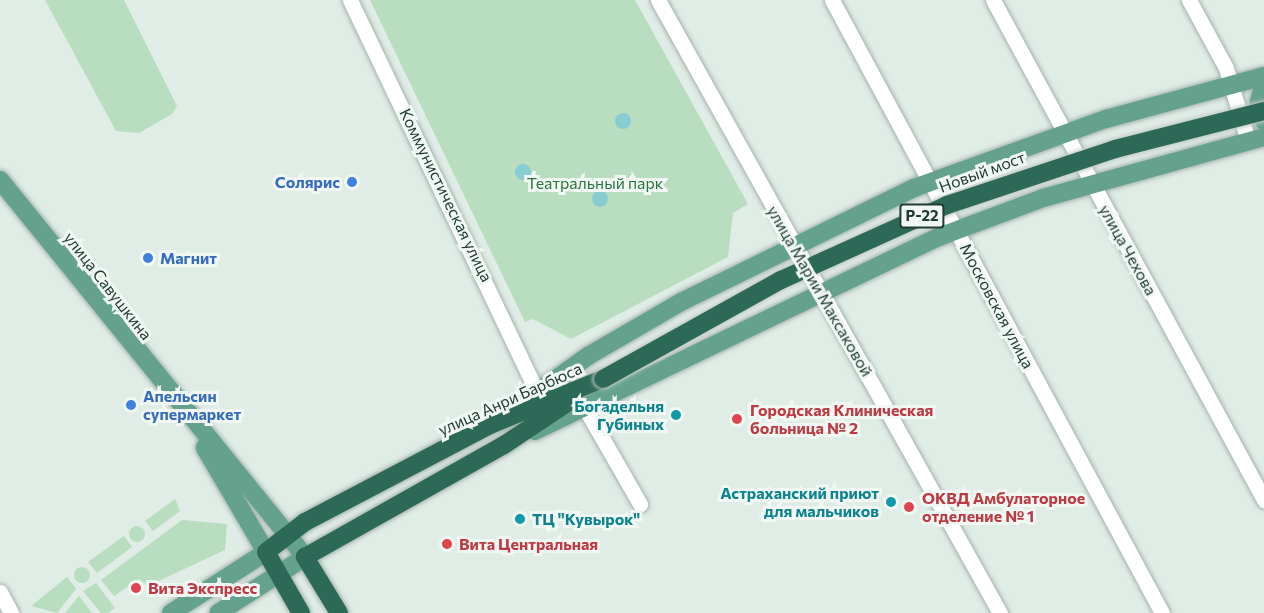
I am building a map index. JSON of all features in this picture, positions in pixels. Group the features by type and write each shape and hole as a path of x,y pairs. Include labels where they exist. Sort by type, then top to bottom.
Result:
{"highway":[{"name":"Новый мост","path":"603,379 781,280 947,205 1115,149 1263,118"},
{"name":"улица Анри Барбюса","path":"266,552 326,509 490,425 603,379"},
{"name":"улица Анри Барбюса","path":"305,557 504,445 603,379"},
{"name":"улица Савушкина","path":"266,552 301,613"},
{"name":"улица Савушкина","path":"305,557 339,613"}],"main road":[{"path":"490,425 537,392 681,302 793,245 931,181 1064,133 1264,76"},
{"path":"1263,118 1264,84"},
{"path":"504,445 823,292 957,231 1092,184 1256,139"},
{"name":"улица Савушкина","path":"0,180 186,416 289,534 305,557"},
{"name":"улица Савушкина","path":"186,416 266,552"},
{"name":"улица Анри Барбюса","path":"171,613 266,552"},
{"name":"улица Анри Барбюса","path":"218,613 305,557"}],"street":[{"name":"Коммунистическая улица","path":"350,0 537,392"},
{"name":"улица Марии Максаковой","path":"658,0 793,245 823,292 1000,613"},
{"name":"Московская улица","path":"832,0 1162,613"},
{"name":"улица Чехова","path":"993,0 1264,500"},
{"path":"1189,0 1232,84 1256,139"},
{"path":"585,408 640,504"},
{"path":"0,592 10,613"}],"green space":[{"path":"45,0 124,0 177,106 172,114 139,133 116,131"},
{"name":"Театральный парк","path":"370,0 635,0 748,204 733,213 728,257 571,339 533,319 525,322"},
{"path":"175,499 180,511 153,531 145,521"},
{"path":"182,520 227,524 225,550 148,586 139,579 114,596 101,580"},
{"path":"137,526 145,534 137,542 129,534"},
{"path":"124,536 132,547 97,573 88,562"},
{"path":"82,567 88,569 90,575 88,581 82,583 76,581 74,575 76,569"},
{"path":"67,577 76,589 57,613 31,606"},
{"path":"96,583 115,608 108,613 101,613 83,591"},
{"path":"79,596 92,613 65,613"}],"water":[{"path":"623,113 629,115 631,121 629,127 623,129 617,127 615,121 617,115"},
{"path":"523,164 529,166 531,172 529,178 523,180 517,178 515,172 517,166"},
{"path":"600,191 606,193 608,199 606,205 600,207 594,205 592,199 594,193"}],"place":[{"name":"Солярис","path":"352,182"},
{"name":"Магнит","path":"148,258"},
{"name":"Апельсин супермаркет","path":"131,405"},
{"name":"Богадельня Губиных","path":"676,415"},
{"name":"Городская Клиническая больница № 2","path":"737,419"},
{"name":"Астраханский приют для мальчиков","path":"891,502"},
{"name":"ОКВД Амбулаторное отделение № 1","path":"909,507"},
{"name":"ТЦ \"Кувырок\"","path":"520,519"},
{"name":"Вита Центральная","path":"447,544"},
{"name":"Вита Экспресс","path":"136,588"}]}
